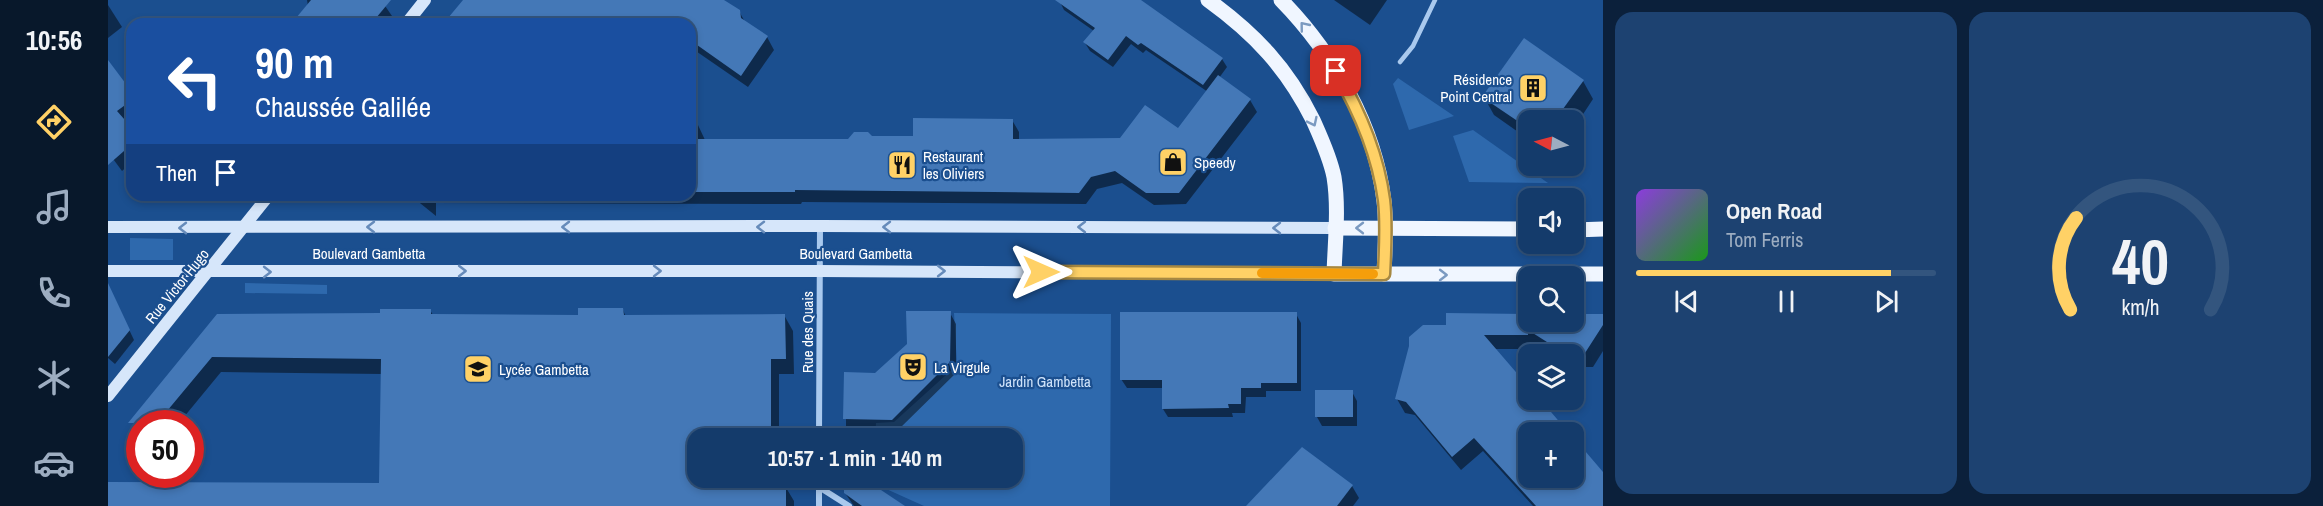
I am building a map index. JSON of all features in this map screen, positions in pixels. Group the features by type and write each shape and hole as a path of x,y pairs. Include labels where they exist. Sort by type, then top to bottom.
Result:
{"main road":[{"path":"411,18 426,0"},
{"path":"1208,0 1266,48 1294,85 1306,107 1325,149 1334,177 1334,274"},
{"path":"1281,0 1318,44 1352,100 1368,138 1380,178 1385,228 1384,274"},
{"name":"Rue Victor Hugo","path":"108,396 264,201"},
{"name":"Boulevard Gambetta","path":"108,227 820,226 1518,229"},
{"path":"1584,230 1603,230"},
{"name":"Boulevard Gambetta","path":"108,272 819,271 1603,274"}],"street":[{"name":"Rue des Quais","path":"819,428 820,226"},
{"path":"819,488 819,506"},
{"path":"821,488 849,506"}],"lane":[{"path":"1400,62 1413,46 1435,0"}],"green space":[{"path":"1398,78 1454,116 1409,130 1393,84"},
{"path":"1473,130 1518,162 1518,176 1538,176 1548,183 1469,182 1453,136"},
{"path":"130,238 173,239 173,260 130,260"},
{"path":"245,283 327,285 327,294 245,293"},
{"name":"Jardin Gambetta","path":"954,313 1111,314 1110,506 924,506 884,488 1023,488 1023,428 876,428 876,423 894,422 957,365"}],"building":[{"path":"311,0 391,0 376,18 296,18"},
{"path":"463,0 724,0 740,10 741,18 768,36 741,76 696,44 696,18 448,18"},
{"path":"1055,0 1141,0 1223,58 1203,85 1141,43 1138,45 1126,36 1108,60 1083,42 1095,28"},
{"name":"Résidence Point Central","path":"1524,38 1584,80 1562,110 1518,110 1518,120 1482,97"},
{"path":"108,60 126,84 126,104 117,111 126,121 126,149 108,165"},
{"path":"1218,75 1251,99 1179,193 1146,193 1115,171 1091,177 1079,193 795,190 795,192 696,192 696,139 848,139 854,132 868,132 872,136 913,136 913,118 1013,119 1013,139 1120,138 1145,105 1178,128"},
{"path":"108,283 130,330 108,357"},
{"name":"Lycée Gambetta","path":"578,308 623,308 624,315 785,314 786,359 771,359 771,428 687,428 687,488 786,488 786,506 108,506 108,482 126,482 126,488 204,488 204,482 379,483 381,359 212,357 168,410 139,410 217,314 380,313 380,309 431,309 431,314 578,315"},
{"name":"La Virgule","path":"906,311 951,311 950,362 892,420 843,419 844,372 875,373 907,344"},
{"path":"1120,312 1297,312 1297,383 1261,383 1261,388 1241,388 1241,404 1228,404 1229,408 1162,409 1162,380 1120,380"},
{"path":"1446,313 1518,314 1518,332 1528,332 1528,335 1484,335 1518,374 1518,410 1549,410 1560,422 1518,422 1518,486 1474,438 1452,457 1406,402 1395,399 1409,346 1409,337 1423,325 1446,325"},
{"path":"1584,314 1603,314 1603,325 1585,353 1584,344 1550,344 1531,332 1584,332"},
{"path":"1315,390 1353,390 1353,417 1315,417"},
{"path":"1302,447 1353,485 1337,506 1246,506"},
{"path":"1584,450 1603,472 1603,506 1536,506 1520,488 1584,488"},
{"path":"844,488 878,488 905,506 862,506 844,493"}],"slow traffic":[{"path":"1262,273 1373,274"}],"place":[{"name":"Résidence Point Central","path":"1533,88"},
{"name":"Speedy","path":"1173,162"},
{"name":"Restaurant les Oliviers","path":"902,165"},
{"name":"La Virgule","path":"913,367"},
{"name":"Lycée Gambetta","path":"478,369"}],"route":[{"path":"1041,272 1384,274 1385,211 1380,178 1360,118 1336,71"}]}
